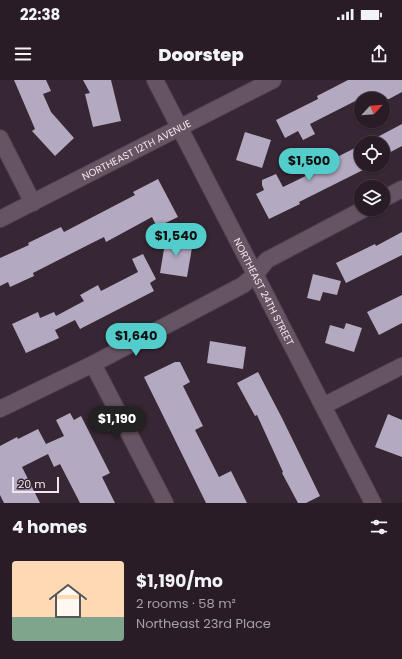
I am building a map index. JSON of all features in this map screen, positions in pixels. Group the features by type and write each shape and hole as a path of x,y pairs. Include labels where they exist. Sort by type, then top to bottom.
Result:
{"street":[{"name":"NORTHEAST 24TH STREET","path":"155,80 373,503"},
{"name":"NORTHEAST 12TH AVENUE","path":"0,220 273,80"},
{"path":"0,138 33,203"},
{"path":"390,195 402,189"},
{"path":"0,409 93,364 242,285 255,275 267,260 354,214"},
{"path":"93,364 165,503"},
{"path":"323,406 402,366"}],"building":[{"path":"14,80 46,80 51,91 43,94 51,112 74,138 55,156 32,131 35,129"},
{"path":"83,80 111,80 121,121 93,127 85,94 90,93"},
{"path":"348,80 402,80 402,92 390,98 390,92 354,92 354,102 310,124 315,134 303,140 298,131 285,138 276,120 318,99 317,96"},
{"path":"402,124 402,146 390,152 390,136 379,136"},
{"path":"245,132 271,140 262,168 236,160"},
{"path":"354,148 354,172 359,172 269,219 256,194 264,190 262,180 276,174 283,187 318,170 315,163 335,153 337,157"},
{"path":"158,179 178,217 157,227 152,217 106,242 104,237 33,273 34,276 10,287 8,282 0,286 0,258 29,245 28,243 61,227 64,232 135,195 133,192"},
{"path":"402,232 402,255 346,283 336,263 375,244 376,246"},
{"path":"166,237 193,242 187,277 160,273"},
{"path":"143,254 156,279 150,283 154,291 80,329 75,320 55,330 59,338 26,353 12,324 38,312 40,318 54,312 56,316 84,301 80,295 98,285 101,291 138,272 132,259"},
{"path":"313,274 341,281 337,295 323,292 320,301 307,298"},
{"path":"402,295 402,323 379,335 367,312"},
{"path":"346,323 362,328 354,352 325,343 330,325 344,329"},
{"path":"210,341 246,347 243,369 207,363"},
{"path":"175,362 180,362 190,382 183,386 203,426 195,430 219,477 231,471 247,503 206,503 144,377"},
{"path":"258,372 320,496 306,503 298,503 282,473 283,472 257,415 255,416 237,383"},
{"path":"70,413 74,420 81,416 110,473 102,477 115,503 80,503 60,464 54,467 48,454 22,467 40,503 4,503 0,495 0,446 17,437 18,439 38,429 46,444 64,436 56,420"},
{"path":"388,414 402,420 402,457 375,447"}]}
